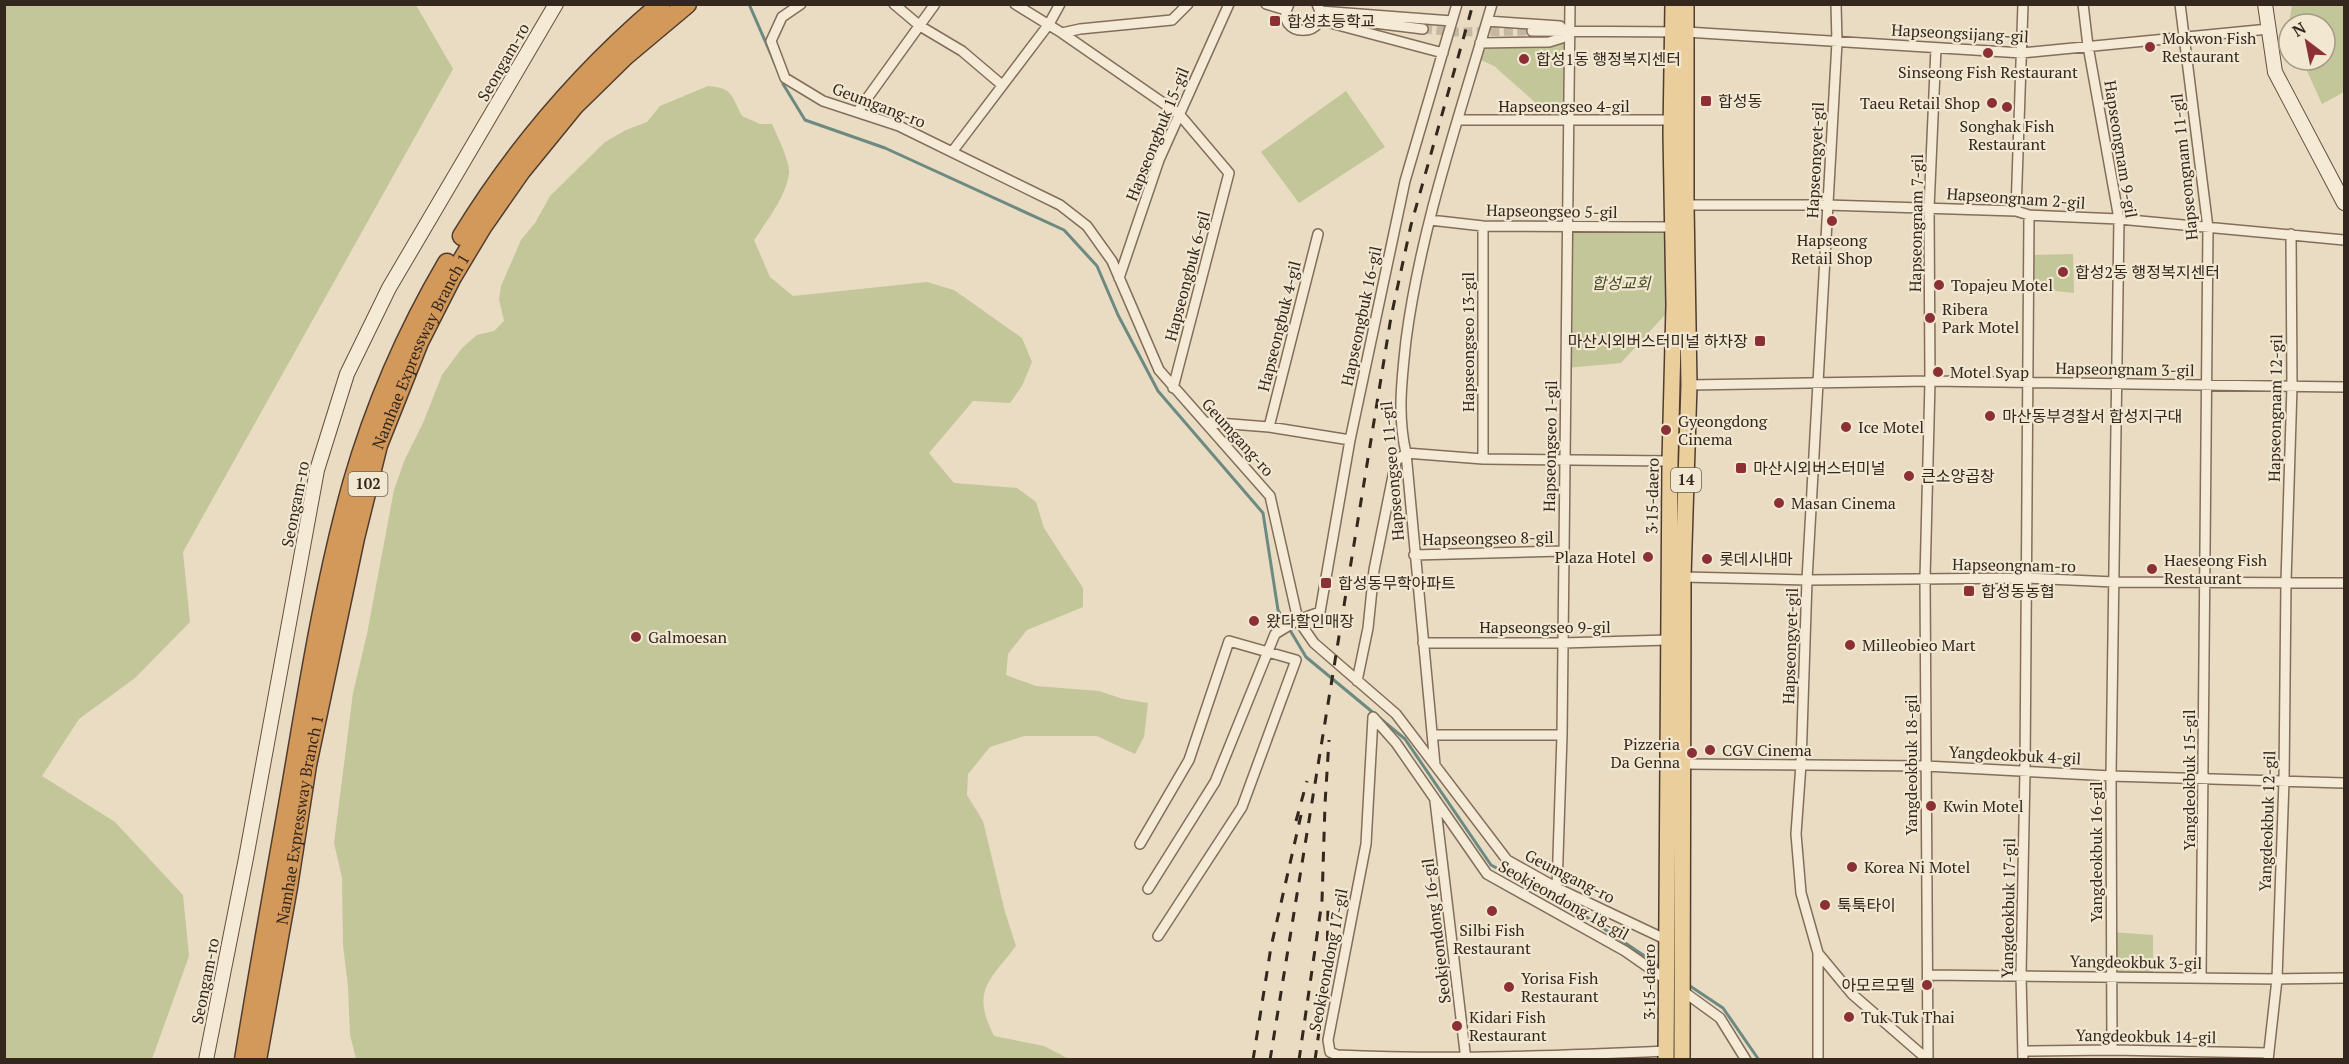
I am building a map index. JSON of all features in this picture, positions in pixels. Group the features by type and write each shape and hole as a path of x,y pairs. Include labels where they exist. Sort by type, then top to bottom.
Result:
{"highway":[{"name":"Namhae Expressway Branch 1","path":"244,1059 313,662 352,483 376,412 421,307 496,182 555,106 661,4"},
{"name":"Namhae Expressway Branch 1","path":"257,1059 307,765 355,538 378,445 419,342 464,257 521,171 574,106 625,56 687,4"}],"main road":[{"name":"Seongam-ro","path":"206,1059 248,846 317,470 347,374 389,288 556,4"},
{"name":"3·15-daero","path":"1673,4 1679,32 1686,205 1689,385 1683,577 1682,1059"},
{"name":"3·15-daero","path":"1666,1055 1668,640 1674,305 1671,120 1679,32 1686,4"},
{"path":"2265,4 2275,72 2344,201"}],"street":[{"name":"Geumgang-ro","path":"801,4 782,17 771,41 785,78 823,101 899,126 1060,205 1087,226 1112,261 1159,370 1270,496 1297,620 1314,643 1396,714 1507,860 1666,945"},
{"path":"894,4 920,26 962,51 1002,85"},
{"path":"858,111 935,4"},
{"path":"1015,4 1062,33 1179,114"},
{"path":"952,153 1048,24 1060,4"},
{"path":"1062,33 1080,29 1172,20 1188,4"},
{"name":"Hapseongbuk 15-gil","path":"1119,278 1160,160 1229,4"},
{"path":"1266,4 1288,7 1288,24 1297,31 1308,31 1319,13"},
{"name":"Hapseongbuk 16-gil","path":"1297,620 1320,612 1350,440 1405,181 1457,4"},
{"name":"Hapseongseo 11-gil","path":"1435,765 1406,453 1401,432 1400,391 1413,287 1492,4"},
{"name":"Hapseongseo 1-gil","path":"1557,888 1562,735 1569,122 1567,32 1570,4"},
{"name":"Hapseongyet-gil","path":"1836,4 1837,42 1817,384 1796,834 1800,893 1818,953 1852,994 1928,1059"},
{"path":"2016,211 2023,4"},
{"name":"Hapseongnam 9-gil","path":"2083,4 2088,46 2119,219 2114,582"},
{"name":"Hapseongnam 11-gil","path":"2180,4 2208,228 2204,581"},
{"path":"1319,13 1452,21"},
{"path":"1319,13 1424,29"},
{"path":"1319,13 1443,53"},
{"path":"1487,21 1560,26 1567,32"},
{"name":"Hapseongsijang-gil","path":"1567,32 1679,32 2022,53 2269,29"},
{"path":"1532,31 1567,32"},
{"path":"1480,43 1549,42 1562,38 1567,32"},
{"name":"Hapseongnam 7-gil","path":"1925,579 1930,381 1929,208 1936,48"},
{"name":"Hapseongbuk 6-gil","path":"1173,388 1229,172 1179,114"},
{"name":"Hapseongseo 4-gil","path":"1458,120 1569,122 1671,120"},
{"name":"Hapseongnam 2-gil","path":"1686,205 1827,205 2016,211 2029,215 2119,219 2344,240"},
{"name":"Yangdeokbuk 17-gil","path":"2023,1055 2021,975 2025,771 2029,215"},
{"name":"Hapseongseo 5-gil","path":"1430,220 1483,226 1672,228"},
{"name":"Hapseongseo 13-gil","path":"1483,226 1483,459"},
{"name":"Hapseongbuk 4-gil","path":"1269,427 1318,234"},
{"name":"Hapseongnam 12-gil","path":"2286,582 2292,386 2291,234"},
{"name":"Hapseongnam 3-gil","path":"1689,385 1930,381 2344,387"},
{"path":"1206,422 1269,427 1350,440"},
{"path":"1357,681 1368,628 1374,570 1396,461 1406,453 1483,459 1670,461"},
{"name":"Hapseongseo 8-gil","path":"1414,555 1563,551"},
{"name":"Hapseongnam-ro","path":"1683,577 1807,580 2027,578 2114,582 2344,583"},
{"name":"Yangdeokbuk 18-gil","path":"1925,579 1928,1059"},
{"name":"Yangdeokbuk 15-gil","path":"2201,978 2204,581"},
{"name":"Yangdeokbuk 16-gil","path":"2112,1050 2111,776 2114,582"},
{"name":"Yangdeokbuk 12-gil","path":"2269,1056 2277,979 2284,781 2286,582"},
{"path":"1148,889 1215,782 1275,634 1297,620"},
{"name":"Hapseongseo 9-gil","path":"1423,643 1668,640"},
{"path":"1140,844 1189,760 1229,641 1296,660 1242,807 1158,936"},
{"name":"Seokjeondong 18-gil","path":"1372,717 1396,743 1486,874 1625,951 1668,979 1720,1018 1746,1059"},
{"name":"Seokjeondong 17-gil","path":"1372,717 1365,844 1328,1040 1330,1052 1337,1055 1466,1058 1666,1055"},
{"path":"1434,735 1562,735"},
{"name":"Yangdeokbuk 4-gil","path":"1683,764 1926,766 2111,776 2344,783"},
{"name":"Seokjeondong 16-gil","path":"1435,799 1466,1058"},
{"path":"1818,953 1818,1059"},
{"name":"Yangdeokbuk 3-gil","path":"1928,975 2344,978"},
{"name":"Yangdeokbuk 14-gil","path":"2023,1055 2112,1050 2269,1056"}],"green space":[{"path":"5,4 416,5 453,69 183,552 190,622 135,678 79,719 42,776 115,822 183,895 189,956 152,1059 5,1059"},
{"path":"2292,5 2344,5 2344,92 2322,104 2307,72 2337,72 2337,12 2291,12"},
{"path":"1565,32 1569,122 1547,121 1546,112 1494,66 1479,59 1480,43 1549,42"},
{"path":"708,86 727,91 742,116 760,124 772,124 785,155 789,173 784,190 754,240 770,277 793,296 927,282 954,290 1022,338 1032,362 1022,386 1010,403 973,401 929,453 954,483 1017,488 1036,502 1044,528 1083,588 1083,607 1027,630 1008,654 1006,675 1036,686 1099,691 1123,699 1148,703 1144,737 1135,754 1097,736 1024,736 990,747 968,774 967,795 983,821 1005,912 1016,946 986,987 984,1008 987,1021 994,1036 1044,1046 1069,1059 356,1059 350,1035 348,986 343,945 342,878 334,843 353,693 367,634 394,490 405,459 423,423 442,375 462,348 477,335 494,331 504,321 499,299 501,286 521,240 535,223 550,196 605,142 626,130 647,122 660,106"},
{"path":"1346,91 1385,147 1299,203 1261,152"},
{"name":"합성교회","path":"1568,227 1672,227 1674,305 1621,363 1566,368"},
{"path":"2073,254 2074,293 2028,288 2029,255"},
{"path":"2111,932 2153,935 2153,978 2111,977"}],"waterway":[{"path":"749,4 776,66"},
{"path":"783,84 805,120 885,148 1064,230 1097,266 1118,315 1158,391 1263,513 1278,610 1306,657 1405,739 1491,865 1585,916 1661,967"},
{"path":"1687,984 1723,1008 1759,1060"}],"tunnel":[{"path":"1423,29 1456,32 1532,31"}],"railway":[{"path":"1270,1060 1391,317 1411,225 1473,4"},
{"path":"1299,1060 1322,901 1329,740"},
{"path":"1296,821 1307,781"},
{"path":"1253,1060 1271,947 1301,815"},
{"path":"1315,1060 1327,974 1328,907"}],"place":[{"name":"합성초등학교","path":"1275,21"},
{"name":"Mokwon Fish Restaurant","path":"2150,47"},
{"name":"Sinseong Fish Restaurant","path":"1988,53"},
{"name":"합성1동 행정복지센터","path":"1524,59"},
{"name":"합성동","path":"1706,101"},
{"name":"Taeu Retail Shop","path":"1992,103"},
{"name":"Songhak Fish Restaurant","path":"2007,107"},
{"name":"Hapseong Retail Shop","path":"1832,221"},
{"name":"합성2동 행정복지센터","path":"2063,272"},
{"name":"Topajeu Motel","path":"1939,285"},
{"name":"Ribera Park Motel","path":"1930,318"},
{"name":"마산시외버스터미널 하차장","path":"1760,341"},
{"name":"Motel Syap","path":"1938,372"},
{"name":"마산동부경찰서 합성지구대","path":"1990,416"},
{"name":"Ice Motel","path":"1846,427"},
{"name":"Gyeongdong Cinema","path":"1666,430"},
{"name":"마산시외버스터미널","path":"1741,468"},
{"name":"큰소양곱창","path":"1909,476"},
{"name":"Masan Cinema","path":"1779,503"},
{"name":"Plaza Hotel","path":"1648,557"},
{"name":"롯데시내마","path":"1707,559"},
{"name":"Haeseong Fish Restaurant","path":"2152,569"},
{"name":"합성동무학아파트","path":"1326,583"},
{"name":"합성동농협","path":"1969,591"},
{"name":"왔다할인매장","path":"1254,621"},
{"name":"Galmoesan","path":"636,637"},
{"name":"Milleobieo Mart","path":"1850,645"},
{"name":"CGV Cinema","path":"1710,750"},
{"name":"Pizzeria Da Genna","path":"1692,753"},
{"name":"Kwin Motel","path":"1931,806"},
{"name":"Korea Ni Motel","path":"1852,867"},
{"name":"툭툭타이","path":"1825,905"},
{"name":"Silbi Fish Restaurant","path":"1492,911"},
{"name":"아모르모텔","path":"1927,985"},
{"name":"Yorisa Fish Restaurant","path":"1509,987"},
{"name":"Tuk Tuk Thai","path":"1849,1017"},
{"name":"Kidari Fish Restaurant","path":"1457,1026"}]}
